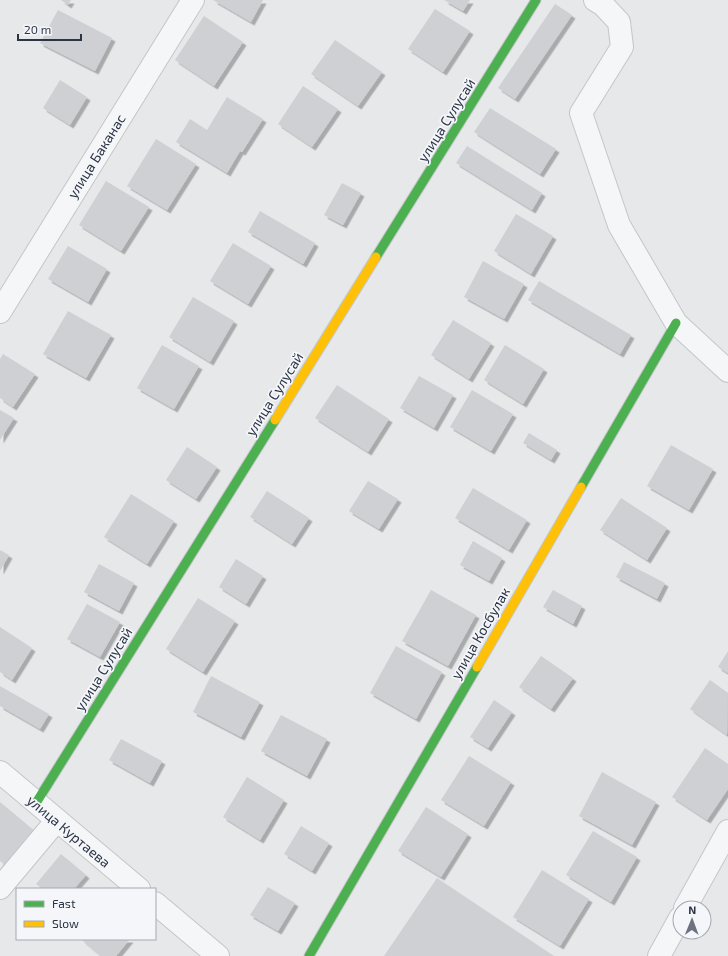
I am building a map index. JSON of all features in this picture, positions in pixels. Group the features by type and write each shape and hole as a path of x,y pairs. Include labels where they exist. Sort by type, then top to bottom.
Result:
{"street":[{"name":"улица Баканас","path":"0,312 193,0"},
{"name":"улица Сулусай","path":"36,804 536,0"},
{"path":"595,0 619,22 622,47 581,113 619,225 676,323 728,371"},
{"name":"улица Косбулак","path":"309,956 676,323"},
{"name":"улица Куртаева","path":"0,772 36,804 138,888"},
{"path":"0,888 57,820"},
{"path":"690,900 728,831"},
{"path":"156,904 218,956"},
{"path":"662,955 672,934"}],"building":[{"path":"61,0 71,0 68,5"},
{"path":"213,0 263,0 251,22"},
{"path":"444,0 470,0 463,11"},
{"path":"555,4 572,15 515,99 498,88"},
{"path":"435,9 470,31 443,72 408,49"},
{"path":"58,10 112,38 95,71 40,43"},
{"path":"204,16 243,42 214,86 175,60"},
{"path":"335,40 382,72 358,106 311,74"},
{"path":"60,80 87,97 70,125 43,108"},
{"path":"303,86 338,109 312,147 278,124"},
{"path":"227,97 263,119 242,152 240,151 227,173 176,142 190,119 207,130"},
{"path":"490,108 556,149 540,174 474,132"},
{"path":"156,139 196,164 167,210 127,186"},
{"path":"467,146 542,193 532,210 456,163"},
{"path":"106,181 149,207 121,251 79,225"},
{"path":"342,183 361,193 343,225 324,215"},
{"path":"260,211 315,243 303,264 248,232"},
{"path":"516,214 553,236 531,274 494,251"},
{"path":"233,243 271,266 248,304 210,281"},
{"path":"68,246 107,269 88,302 48,279"},
{"path":"483,261 524,284 504,319 464,297"},
{"path":"539,281 631,335 620,354 528,300"},
{"path":"193,297 234,321 210,362 169,337"},
{"path":"68,311 111,335 86,378 43,354"},
{"path":"453,320 491,343 469,379 431,355"},
{"path":"162,345 199,366 174,409 137,388"},
{"path":"505,345 544,369 523,404 484,380"},
{"path":"3,354 35,374 13,407 0,398 0,359"},
{"path":"419,376 453,395 434,428 400,408"},
{"path":"337,385 389,419 368,452 315,418"},
{"path":"472,390 513,414 491,451 450,427"},
{"path":"0,410 14,418 0,440"},
{"path":"529,433 557,450 551,460 523,443"},
{"path":"671,445 713,469 689,510 647,486"},
{"path":"187,447 217,467 196,499 166,480"},
{"path":"368,481 398,499 379,529 349,511"},
{"path":"473,488 527,520 509,550 455,518"},
{"path":"267,491 309,518 292,544 250,517"},
{"path":"131,494 174,521 147,564 104,537"},
{"path":"621,498 667,528 647,560 600,530"},
{"path":"473,541 502,558 489,581 460,565"},
{"path":"0,550 9,555 0,571"},
{"path":"236,559 263,576 246,604 219,587"},
{"path":"624,562 665,583 657,599 616,577"},
{"path":"99,564 134,583 119,611 84,592"},
{"path":"431,590 476,615 448,666 402,641"},
{"path":"553,590 582,606 573,624 543,607"},
{"path":"198,598 235,621 203,672 166,649"},
{"path":"87,604 120,622 100,657 67,639"},
{"path":"0,627 32,648 12,680 0,672"},
{"path":"396,646 442,672 416,719 370,693"},
{"path":"728,651 728,673 718,667"},
{"path":"541,656 573,678 551,709 519,687"},
{"path":"211,676 260,702 241,737 193,712"},
{"path":"710,680 728,693 727,735 690,709"},
{"path":"0,686 49,714 40,729 0,706"},
{"path":"494,700 512,712 488,748 470,737"},
{"path":"281,715 327,739 307,776 261,751"},
{"path":"121,739 162,761 150,783 109,760"},
{"path":"705,748 728,764 728,789 707,820 672,797"},
{"path":"469,756 511,782 484,826 441,800"},
{"path":"602,772 656,802 632,845 579,816"},
{"path":"247,777 284,800 260,840 223,817"},
{"path":"0,802 37,833 8,867 0,861"},
{"path":"426,807 468,834 441,877 398,851"},
{"path":"301,826 329,843 312,871 284,854"},
{"path":"593,831 637,857 611,902 566,875"},
{"path":"61,854 86,875 75,888 42,888 36,884"},
{"path":"542,870 589,899 560,946 513,917"},
{"path":"437,878 554,956 384,956"},
{"path":"268,887 295,903 278,931 250,915"},
{"path":"82,940 129,940 116,956 101,956"}],"traffic: fast":[{"path":"376,257 536,0"},
{"path":"581,487 676,323"},
{"path":"36,803 275,420"},
{"path":"309,956 477,667"}],"traffic: slow":[{"path":"275,420 376,257"},
{"path":"477,667 581,487"}]}
